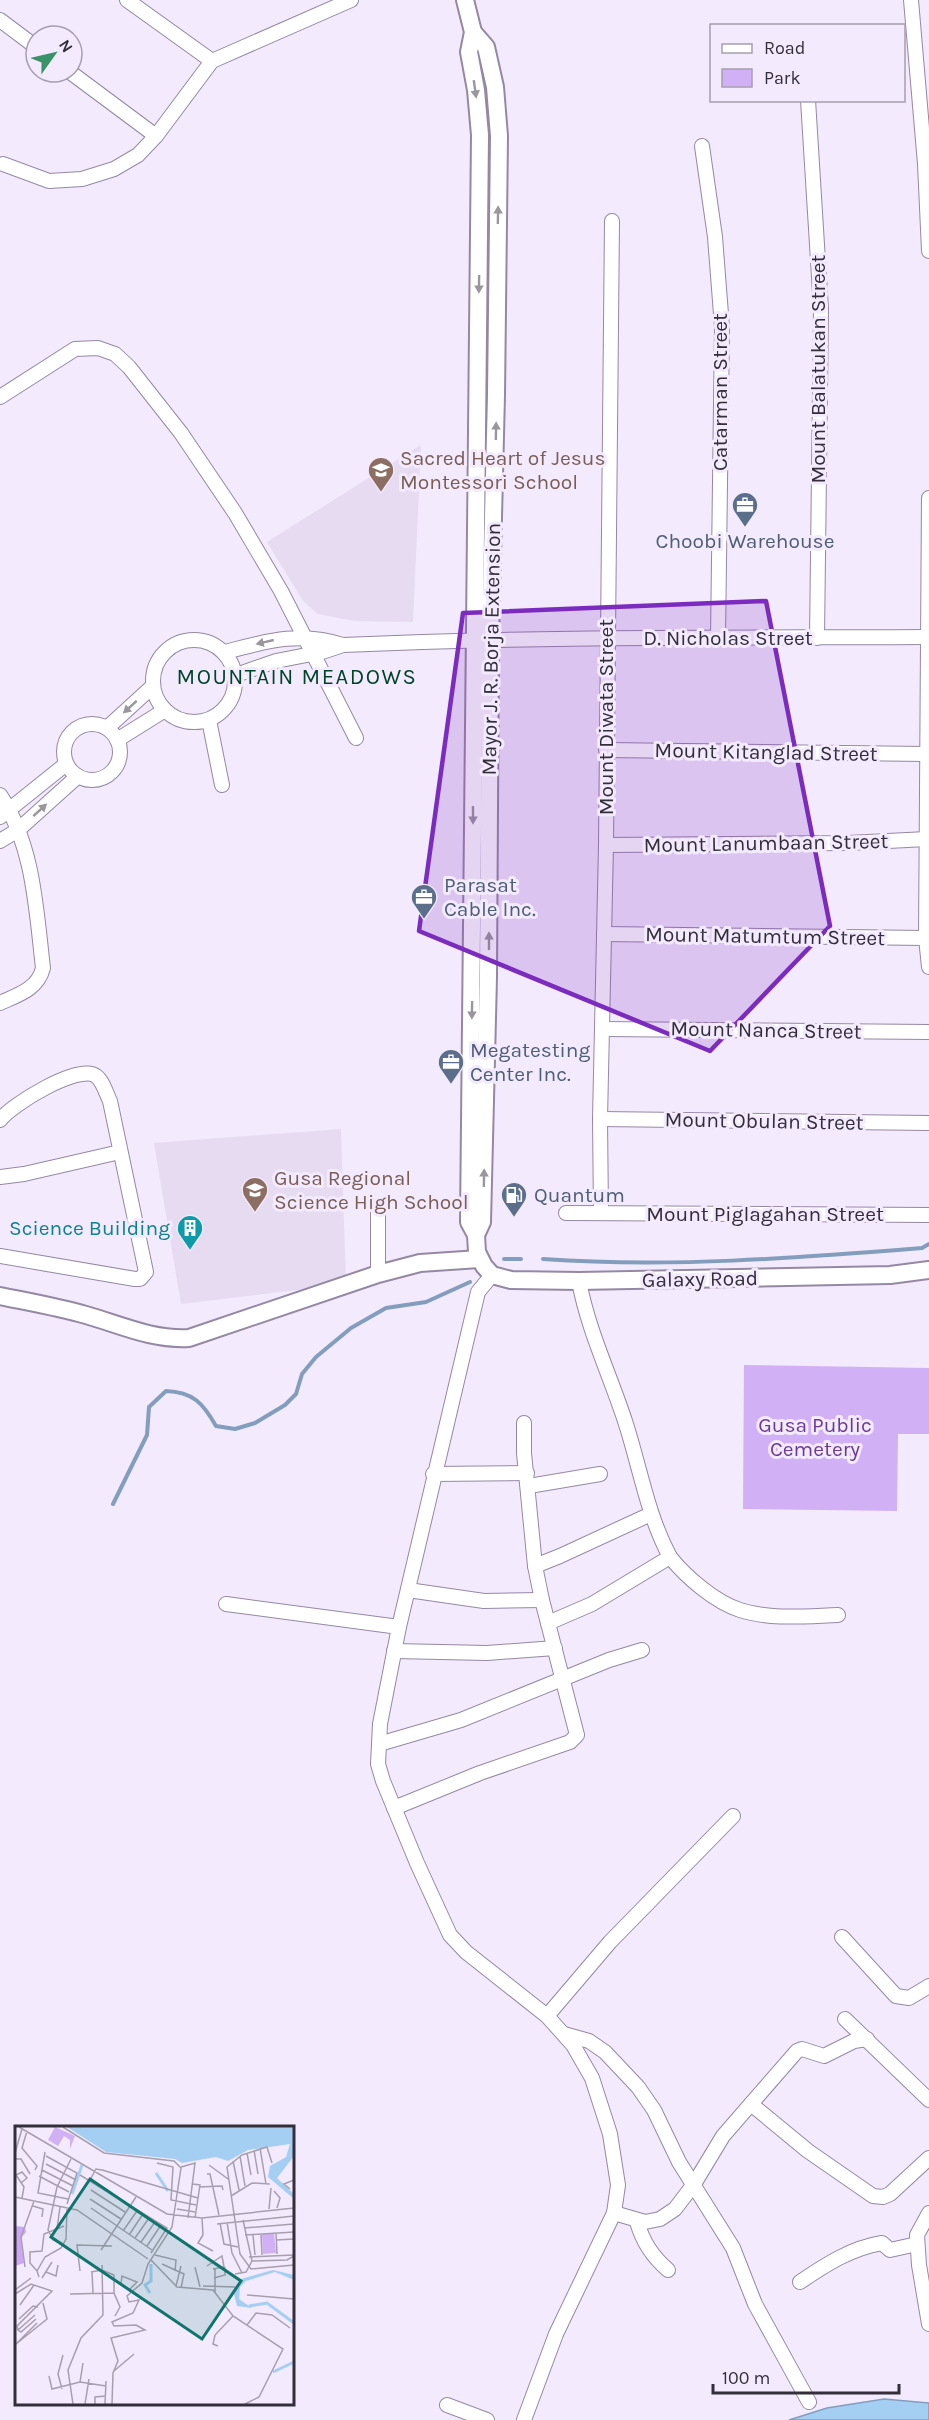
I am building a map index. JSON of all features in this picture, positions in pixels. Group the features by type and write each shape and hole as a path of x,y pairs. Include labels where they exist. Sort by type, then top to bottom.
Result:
{"main road":[{"name":"Mayor J. R. Borja Extension","path":"465,0 471,25 469,52 476,90 480,135 477,396 482,639 480,977 483,1222 476,1235 479,1259"},
{"name":"Mayor J. R. Borja Extension","path":"471,25 486,47 495,87 499,135 496,395 482,639"},
{"path":"479,242 498,242"},
{"path":"477,396 496,395"},
{"path":"0,1296 63,1309 146,1335 168,1339 189,1338 378,1274 420,1263 479,1259 492,1275"},
{"name":"Galaxy Road","path":"492,1275 511,1280 579,1281 890,1275 929,1270"}],"street":[{"path":"1,163 49,181 82,179 114,169 138,155 156,136 212,61 351,0"},
{"path":"911,0 925,164 929,251"},
{"path":"131,1 212,61"},
{"path":"0,20 24,38"},
{"path":"84,82 156,136"},
{"name":"Mount Balatukan Street","path":"808,102 821,309 817,638"},
{"name":"Catarman Street","path":"702,146 715,237 722,327 718,639"},
{"name":"Mount Diwata Street","path":"601,1214 600,1119 606,846 606,637 612,221"},
{"path":"0,397 75,349 98,348 115,354 129,367 204,466 235,513 306,637 356,738"},
{"path":"929,498 926,754 926,938 929,967"},
{"path":"225,652 270,640 306,637 323,638 343,645"},
{"name":"D. Nicholas Street","path":"343,645 606,637 718,639 928,637"},
{"path":"200,639 225,652 236,675 235,689 230,702 221,713 209,720 186,722 175,718 157,699 153,686 154,670 160,656 172,645 185,640 200,639"},
{"path":"236,675 276,661 343,645"},
{"path":"107,728 153,686"},
{"path":"117,740 165,710"},
{"path":"209,720 222,785"},
{"path":"90,723 107,728 117,740 119,757 111,772 95,780 78,776 66,764 64,746 73,730 90,723"},
{"name":"Mount Kitanglad Street","path":"606,750 926,754"},
{"path":"5,813 66,764"},
{"path":"0,841 18,830 78,776"},
{"path":"0,795 5,813 18,830 27,855 43,968 40,979 34,986 0,1004"},
{"name":"Mount Lanumbaan Street","path":"606,846 848,843 927,839"},
{"name":"Mount Matumtum Street","path":"604,934 926,938"},
{"name":"Mount Nanca Street","path":"603,1029 929,1032"},
{"path":"0,1120 26,1098 52,1085 74,1076 95,1074 101,1081 110,1101 146,1272 135,1279 0,1256"},
{"name":"Mount Obulan Street","path":"600,1119 929,1123"},
{"path":"0,1177 24,1174 120,1152"},
{"path":"378,1210 378,1274"},
{"name":"Mount Piglagahan Street","path":"566,1213 929,1215"},
{"path":"492,1275 478,1292 433,1474 380,1724 378,1764 394,1808 450,1935 466,1952 547,2016 564,2034 583,2060 592,2078 610,2134 618,2185 615,2213 552,2343 524,2420"},
{"path":"579,1281 584,1309 626,1424 651,1514 670,1557 683,1574 739,1610 791,1616 838,1616"},
{"path":"394,1808 575,1738 577,1729 535,1566 524,1453 524,1423"},
{"path":"433,1474 528,1479 600,1474"},
{"path":"535,1566 651,1514"},
{"path":"548,1623 592,1604 670,1557"},
{"path":"408,1590 484,1601 542,1600"},
{"path":"226,1604 399,1627"},
{"path":"394,1651 488,1653 555,1648"},
{"path":"379,1744 461,1720 564,1678 642,1650"},
{"path":"547,2016 610,1942 734,1816"},
{"path":"842,1937 896,1996 909,1998 929,1986"},
{"path":"845,2019 929,2100"},
{"path":"564,2034 589,2041 620,2066 654,2110 679,2162 733,2248 755,2304 785,2360 804,2389 809,2402"},
{"path":"615,2213 637,2222 652,2221 668,2215 694,2184 723,2136 797,2051 802,2049 824,2055 854,2041 867,2039"},
{"path":"751,2104 808,2151 873,2196 883,2197 890,2193 929,2158"},
{"path":"929,2213 917,2235 919,2265 929,2324"},
{"path":"637,2222 642,2239 650,2252 668,2270"},
{"path":"800,2282 839,2258 866,2246 882,2243 890,2250 917,2244"},
{"path":"447,2405 487,2420"}],"highlighted area":[{"path":"766,601 830,926 710,1051 419,931 463,613"}],"shaded area":[{"name":"Sacred Heart of Jesus Montessori School","path":"421,445 413,622 354,621 318,614 303,601 267,542"},
{"name":"Gusa Regional Science High School","path":"341,1129 346,1284 181,1304 154,1143"}],"green space":[{"name":"Gusa Public Cemetery","path":"744,1365 929,1368 929,1434 898,1434 897,1511 743,1509"}],"water":[{"path":"884,2399 929,2403 929,2420 789,2420 827,2408"}],"waterway":[{"path":"543,1259 590,1262 732,1261 922,1248 929,1244"},
{"path":"504,1259 521,1259"},
{"path":"113,1504 147,1435 149,1407 166,1391 190,1396 196,1400 207,1411 216,1426 235,1429 255,1423 285,1405 296,1394 302,1374 316,1357 351,1328 386,1308 426,1302 470,1282"}],"place":[{"name":"Sacred Heart of Jesus Montessori School","path":"381,493"},
{"name":"Choobi Warehouse","path":"745,528"},
{"name":"Parasat Cable Inc.","path":"424,920"},
{"name":"Megatesting Center Inc.","path":"451,1085"},
{"name":"Gusa Regional Science High School","path":"255,1213"},
{"name":"Quantum","path":"514,1218"},
{"name":"Science Building","path":"190,1251"}],"district":[{"name":"MOUNTAIN MEADOWS","path":"297,676"}]}
